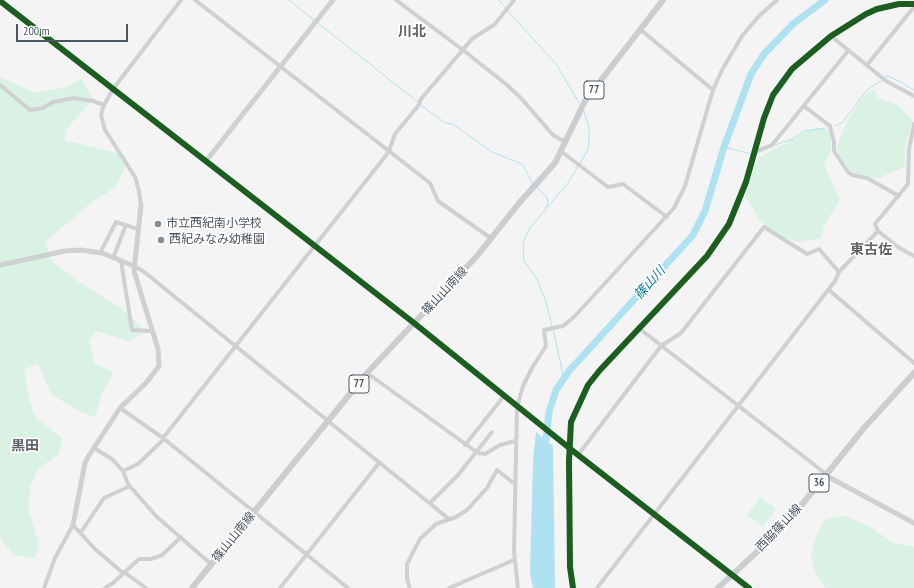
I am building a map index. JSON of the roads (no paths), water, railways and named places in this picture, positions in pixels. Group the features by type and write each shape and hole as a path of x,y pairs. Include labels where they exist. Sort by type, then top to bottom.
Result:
{"main road":[{"name":"篠山山南線","path":"192,588 367,373 492,239 555,163 562,152 565,142 585,101 663,0"},
{"name":"西脇篠山線","path":"718,588 795,513 864,428 914,373"}],"street":[{"path":"44,588 55,558 73,525 85,463 120,408 146,383 159,366 158,348 134,266 141,205 140,191 133,172 105,130 101,120 104,105 113,89 181,0"},
{"path":"195,0 430,183 436,198 441,204 492,239"},
{"path":"206,161 333,0"},
{"path":"396,0 464,50 520,97 553,135 565,142"},
{"path":"123,471 138,464 164,439 313,246 389,151 396,134 418,106 421,99 478,33 495,24 514,0"},
{"path":"518,588 514,560 515,440 518,408 529,374 546,346 544,330 567,324 667,218 685,186 713,90 727,60 742,36 759,16 777,0"},
{"path":"0,1 749,588"},
{"path":"573,588 570,567 569,448 571,422 588,385 600,370 707,256 729,224 746,182 764,118 773,95 792,69 831,36 877,10 899,4 914,5"},
{"path":"867,65 914,5"},
{"path":"641,30 713,90"},
{"path":"831,36 886,81 914,96"},
{"path":"754,152 772,145 848,51"},
{"path":"0,85 2,89 30,110 43,108 53,102 74,98 93,101 104,105"},
{"path":"804,106 830,126 834,142 834,151 848,172 852,175 867,178 899,196"},
{"path":"914,124 909,149 908,184 875,224 878,230 898,247 914,256"},
{"path":"562,152 608,187 623,184 667,218"},
{"path":"100,253 116,222 138,229"},
{"path":"113,258 126,225"},
{"path":"578,455 662,346 681,333 764,227 807,254 819,249 839,272"},
{"path":"597,588 829,290 839,272 878,230"},
{"path":"0,265 65,251 90,250 134,266 143,271 449,520"},
{"path":"121,261 132,330 152,331"},
{"path":"829,290 914,363"},
{"path":"640,329 826,474 914,523"},
{"path":"367,373 475,451 485,454 500,445 515,440"},
{"path":"465,445 504,396"},
{"path":"120,408 164,439 348,588"},
{"path":"430,503 458,475 475,451 492,432"},
{"path":"94,448 112,459 123,471 130,486 156,516 212,564"},
{"path":"280,588 379,463"},
{"path":"410,588 407,579 407,564 411,553 420,539 436,524 449,520 467,510 487,488 497,470 515,484"},
{"path":"81,532 104,498 130,486"},
{"path":"73,525 95,549 146,588"},
{"path":"105,588 113,583 139,559 151,559 162,555 181,537"},
{"path":"449,588 514,560"}],"water":[{"path":"536,432 553,446 555,588 533,588 530,573 533,461"}],"waterway":[{"path":"289,0 315,21"},
{"path":"499,0 506,9"},
{"name":"篠山川","path":"545,448 549,412 556,390 569,371 693,235 705,211 724,147 751,74 764,54 793,24 825,0"},
{"path":"508,11 556,64 579,103"},
{"path":"318,23 419,103"},
{"path":"885,77 888,76 914,90"},
{"path":"835,126 842,123 866,91 882,80"},
{"path":"421,105 445,123 453,124 492,152 522,164 533,184"},
{"path":"580,164 588,149 589,139 589,128 584,111"},
{"path":"775,145 792,139 804,131 826,128"},
{"path":"724,147 751,154"},
{"path":"755,154 767,149"},
{"path":"552,326 546,302 537,279 524,261 523,243 529,229 568,183 578,166"},
{"path":"536,187 547,197 548,203 545,210"},
{"path":"553,329 564,379"}],"place":[{"name":"市立西紀南小学校","path":"158,224"},
{"name":"西紀みなみ幼稚園","path":"161,240"}],"district":[{"name":"川北","path":"412,32"},
{"name":"東古佐","path":"871,250"},
{"name":"黒田","path":"25,446"}]}
